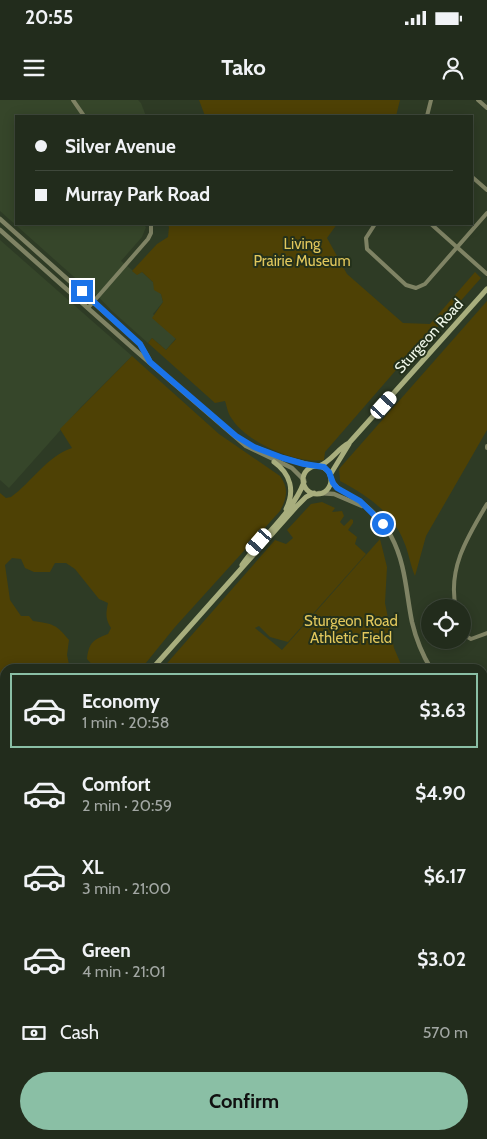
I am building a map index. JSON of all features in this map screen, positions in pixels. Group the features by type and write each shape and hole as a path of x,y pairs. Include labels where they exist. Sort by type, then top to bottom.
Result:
{"main road":[{"name":"Sturgeon Road","path":"330,477 349,443 487,289"},
{"name":"Sturgeon Road","path":"317,466 328,462 342,446 349,443"},
{"path":"274,462 284,470 291,484 291,495 282,516"},
{"path":"156,664 300,503 328,488 330,477 326,469 317,466 307,471 296,499 250,553 234,576"},
{"path":"304,481 308,489 317,493"}],"street":[{"path":"73,100 83,115"},
{"path":"427,115 431,100"},
{"path":"478,100 487,108"},
{"path":"473,178 487,190"},
{"path":"374,225 366,238 366,249 406,285 412,288 422,286 487,213"},
{"path":"0,219 140,344 150,362"},
{"path":"88,308 148,239 151,233 151,225"},
{"path":"431,225 487,274"},
{"path":"0,230 135,350 251,449 292,468 304,481"},
{"path":"236,436 249,445 277,456 317,466"},
{"path":"266,456 274,462"},
{"path":"330,477 338,489 360,501 387,530 399,554 406,576 415,631 428,664"},
{"path":"317,493 334,494 370,510"},
{"path":"455,599 454,585 458,560 469,534 487,504"},
{"path":"471,639 487,634"}],"shaded area":[{"path":"0,100 138,100 141,103 146,115 15,115 15,224 0,211"},
{"path":"16,225 144,225 146,227 142,237 121,261 137,274 142,272 153,282 161,294 163,302 153,314 176,338 166,350 152,338 148,343 112,311 91,289 82,284"},
{"path":"0,240 132,356 81,407 9,488 0,480"}],"green space":[{"path":"199,100 400,100 396,115 205,115"},
{"name":"Living Prairie Museum","path":"168,225 336,225 327,238 347,274 403,323 430,324 475,272 481,278 418,349 416,347 325,452 324,460 313,461 274,450 249,436 239,428 231,417 225,401 215,403 148,343 152,338 166,350 176,339 152,318 163,302 161,294 154,290 153,282 142,272 137,275 132,271 157,244 168,237"},
{"path":"487,301 487,430 426,536 415,576 406,546 393,522 386,513 369,499 340,481 339,469"},
{"path":"132,356 219,434 280,476 285,485 286,493 280,511 175,627 145,664 92,664 87,659 91,645 99,638 108,634 111,628 106,616 108,603 99,599 75,569 66,563 55,563 50,572 34,572 25,568 21,559 12,558 5,565 10,600 21,616 29,616 33,621 54,626 65,635 69,640 67,655 69,664 0,664 0,493 6,498 11,497 47,463 72,448 60,429"},
{"name":"Sturgeon Road Athletic Field","path":"322,502 335,508 332,512 342,511 344,516 340,522 344,526 351,519 353,520 348,530 357,537 355,544 366,554 288,642 270,637 259,626 255,628 282,650 380,539 387,567 385,603 394,648 401,664 166,664 275,540 286,544 293,538 287,530 311,504"}],"route":[{"path":"82,291 140,344 150,362 236,436 249,445 283,458 324,467 329,472 337,488 360,501 383,524"}]}
